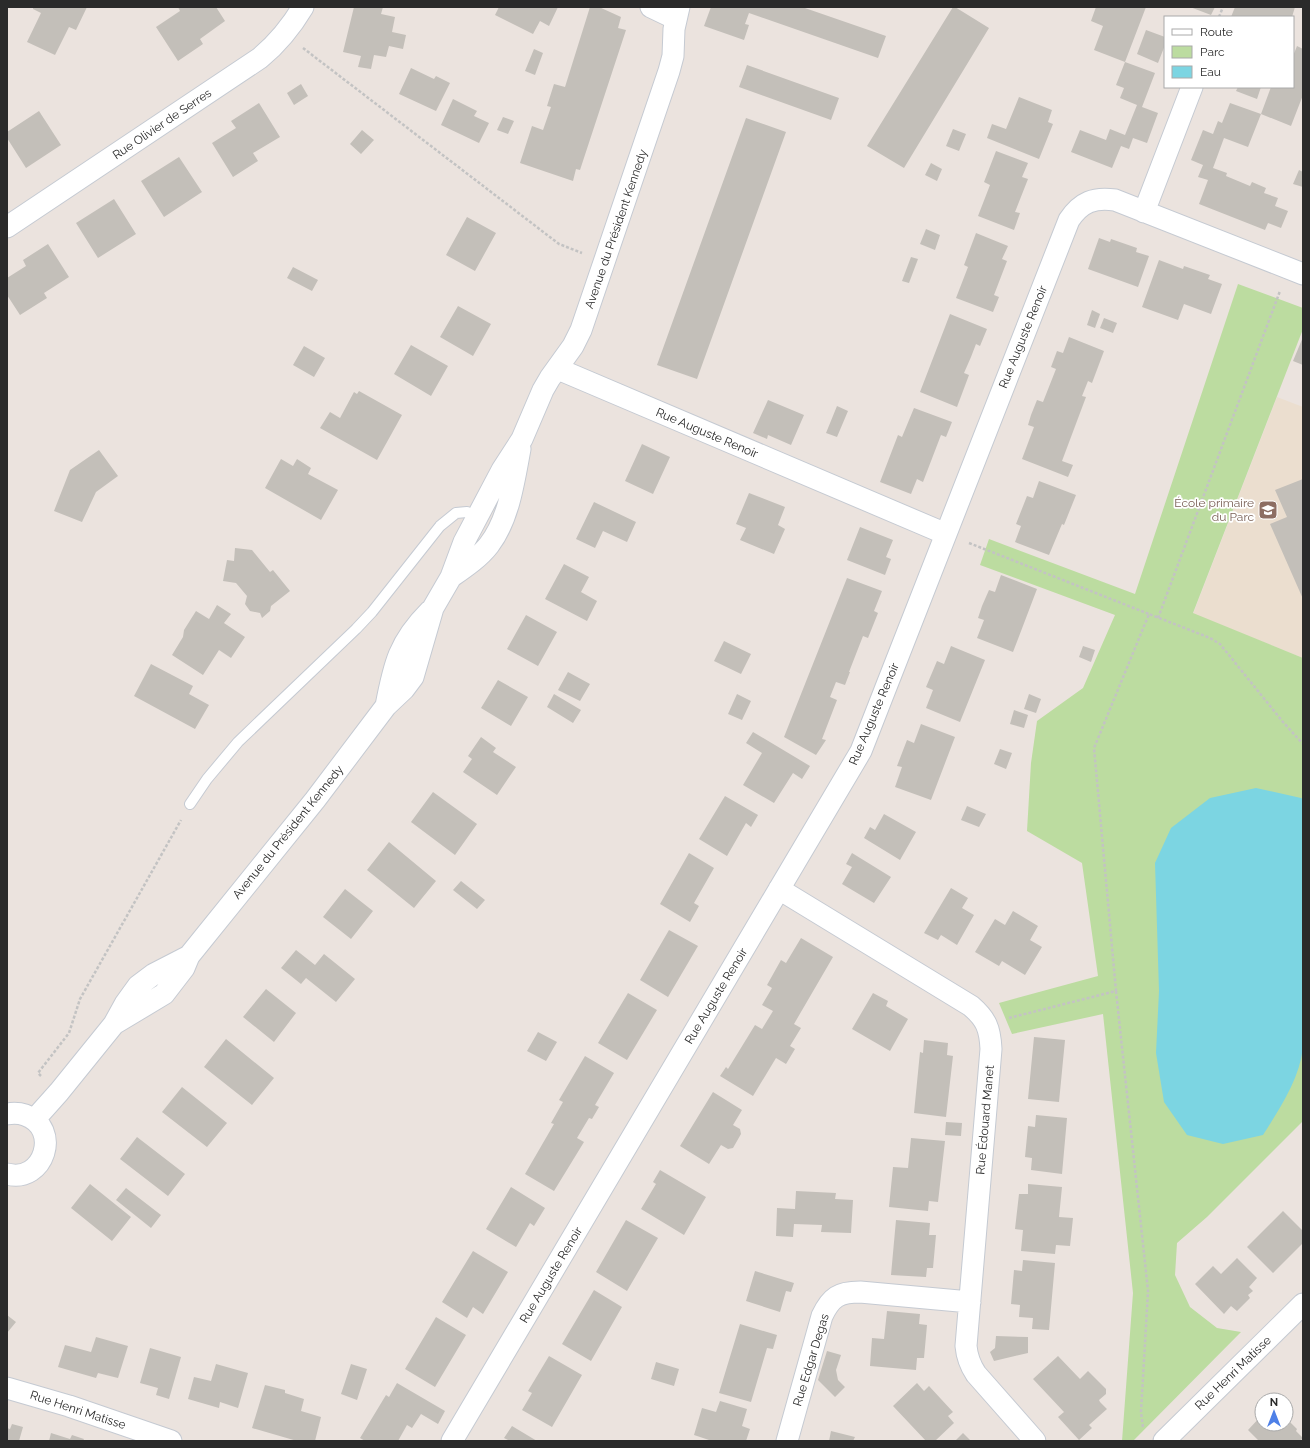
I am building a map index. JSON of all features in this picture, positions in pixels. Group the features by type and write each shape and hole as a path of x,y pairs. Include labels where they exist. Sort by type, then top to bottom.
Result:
{"street":[{"name":"Rue Olivier de Serres","path":"7,227 240,72 274,47 286,33 303,7"},
{"path":"650,7 677,13"},
{"name":"Avenue du Président Kennedy","path":"34,1120 60,1092 114,1024 125,1004 138,986 154,974 188,956 315,800 386,706 392,674 404,642 417,624 433,608 451,577 464,542 477,516 502,470 522,439 550,378 558,369 573,346 581,330 670,66 673,56 677,13"},
{"path":"1144,212 1192,88"},
{"name":"Rue Auguste Renoir","path":"452,1441 861,751 1070,220 1075,212 1083,204 1092,200 1104,198 1115,200 1296,271"},
{"name":"Rue Auguste Renoir","path":"558,369 946,534"},
{"name":"Avenue du Président Kennedy","path":"451,577 473,561 489,546 497,532 510,498 522,439"},
{"name":"Rue Édouard Manet","path":"779,889 971,1006 979,1013 987,1024 991,1048 966,1346 970,1365 976,1374 1035,1441"},
{"path":"7,1114 19,1114 34,1120 44,1133 45,1149 39,1164 26,1173 18,1175 7,1174"},
{"name":"Rue Edgar Degas","path":"787,1441 822,1316 828,1304 836,1297 847,1292 860,1292 970,1302"},
{"name":"Rue Henri Matisse","path":"1164,1441 1303,1304"},
{"name":"Rue Henri Matisse","path":"7,1388 69,1406 171,1441"}],"lane":[{"path":"190,804 207,779 238,742 372,612 440,526 456,513 467,512 477,516"}],"path":[{"path":"286,33 328,68 559,244 605,262"},
{"path":"1158,618 1296,271"},
{"path":"946,534 1210,638 1220,644 1283,722 1303,744"},
{"path":"1143,1430 1141,1412 1148,1291 1116,991 1094,748 1149,614"},
{"path":"60,1092 38,1073 69,1033 80,999 190,804"},
{"path":"987,1024 1116,991"}],"shaded area":[{"name":"École primaire du Parc","path":"1277,397 1303,407 1303,658 1193,614"}],"green space":[{"path":"1238,284 1303,308 1303,329 1193,613 1303,658 1303,1121 1207,1217 1177,1243 1175,1275 1190,1307 1217,1328 1241,1332 1133,1441 1122,1441 1133,1293 1103,1014 1012,1034 999,1003 1098,976 1082,863 1027,831 1031,763 1037,721 1083,688 1115,615 980,565 989,539 1135,594"}],"water":[{"path":"1256,788 1303,799 1303,1048 1301,1060 1288,1093 1263,1135 1223,1144 1187,1135 1164,1102 1156,1053 1159,991 1155,863 1171,828 1210,798"}],"building":[{"path":"33,7 87,7 76,30 69,27 55,55 27,42 41,13 33,9"},
{"path":"178,7 216,7 225,21 200,39 203,44 178,61 156,27 180,11"},
{"path":"354,7 383,7 381,14 395,17 392,32 406,35 403,49 389,46 386,57 374,55 371,69 358,67 361,56 343,52"},
{"path":"499,7 558,7 549,26 540,21 533,34 495,15"},
{"path":"590,7 599,7 621,17 618,28 626,30 580,170 576,169 573,181 520,163 532,126 543,130 551,107 547,106 554,84 565,87"},
{"path":"711,7 802,7 886,36 878,58 749,13 745,24 749,25 744,40 704,26"},
{"path":"953,7 989,28 904,168 867,146"},
{"path":"1096,7 1146,7 1125,62 1094,50 1103,26 1091,21"},
{"path":"1190,7 1215,7 1211,15"},
{"path":"1235,7 1295,7 1292,16 1231,16"},
{"path":"1146,30 1164,37 1164,48 1158,63 1137,54"},
{"path":"1297,46 1303,49 1303,95 1291,126 1261,114 1271,88 1294,88 1294,54"},
{"path":"534,49 543,53 535,75 525,71"},
{"path":"1125,62 1155,73 1142,107 1158,113 1147,143 1133,138 1129,149 1121,146 1112,168 1071,152 1080,130 1106,140 1110,129 1125,135 1137,105 1120,98 1124,88 1116,85"},
{"path":"747,65 839,98 831,120 739,87"},
{"path":"411,68 434,79 436,76 450,83 436,111 399,94"},
{"path":"301,84 308,96 294,105 287,93"},
{"path":"1238,88 1261,88 1257,99 1236,91"},
{"path":"1019,97 1052,110 1048,122 1053,124 1039,159 987,138 992,124 1006,129"},
{"path":"453,99 477,111 474,116 489,123 479,143 441,125"},
{"path":"259,103 280,137 253,153 258,161 233,177 212,143 236,128 231,121"},
{"path":"1230,103 1261,114 1248,147 1224,138 1213,168 1227,173 1226,176 1250,186 1252,182 1266,188 1264,193 1278,198 1275,206 1288,211 1281,228 1268,223 1265,230 1199,204 1208,180 1198,177 1203,165 1191,160 1203,130 1213,134 1218,121 1222,123"},
{"path":"39,111 61,145 26,168 7,138 7,132"},
{"path":"503,117 514,121 508,134 497,130"},
{"path":"746,118 786,132 697,379 657,365"},
{"path":"953,129 966,134 959,151 946,146"},
{"path":"362,130 374,140 361,154 350,144"},
{"path":"996,151 1028,163 1022,177 1028,179 1015,212 1020,213 1014,230 978,216 990,185 984,182"},
{"path":"179,157 202,192 164,217 141,181"},
{"path":"931,163 942,169 937,181 925,175"},
{"path":"1299,170 1303,172 1303,187 1293,184"},
{"path":"114,199 136,234 98,258 76,223"},
{"path":"467,217 496,233 475,271 446,255"},
{"path":"926,229 940,235 935,250 920,244"},
{"path":"976,233 1008,246 1002,259 1007,261 994,295 999,297 993,312 956,298 968,267 964,265"},
{"path":"1099,238 1110,242 1111,239 1137,248 1136,252 1149,256 1138,287 1088,269"},
{"path":"48,244 69,277 44,293 47,298 20,315 7,295 7,278 26,266 23,260"},
{"path":"911,257 918,259 909,283 902,281"},
{"path":"1159,260 1183,269 1184,266 1210,275 1208,279 1222,284 1211,314 1184,304 1178,320 1142,307"},
{"path":"293,267 318,280 312,291 287,278"},
{"path":"458,306 491,324 473,356 440,337"},
{"path":"1092,310 1100,314 1095,328 1087,325"},
{"path":"950,314 987,329 980,346 976,344 964,373 969,375 957,407 920,392"},
{"path":"1104,318 1117,323 1113,333 1100,328"},
{"path":"1069,337 1104,351 1092,383 1088,381 1082,396 1086,397 1062,461 1073,465 1068,477 1022,459 1034,427 1028,425 1031,415 1037,400 1043,402 1056,369 1051,367 1057,351 1063,353"},
{"path":"1303,337 1303,365 1293,361"},
{"path":"411,345 448,366 431,396 394,374"},
{"path":"304,346 325,358 314,377 293,365"},
{"path":"359,391 402,415 377,460 320,428 330,412 340,418 354,392 357,394"},
{"path":"768,400 804,415 791,445 768,435 767,439 753,433"},
{"path":"837,406 848,411 837,437 826,433"},
{"path":"914,408 952,422 946,437 941,435 923,482 917,479 911,494 880,482 898,435 902,437"},
{"path":"642,444 670,457 653,494 625,481"},
{"path":"99,450 118,476 96,492 82,522 54,511 70,470"},
{"path":"281,459 293,466 297,459 311,468 308,474 338,490 321,520 265,488"},
{"path":"1303,479 1303,599 1270,524 1287,517 1275,490"},
{"path":"1039,481 1076,495 1064,525 1062,524 1049,555 1015,542 1021,526 1016,524 1027,496 1033,498"},
{"path":"749,493 785,507 778,525 785,529 774,554 740,540 746,528 736,524"},
{"path":"594,502 636,522 627,542 603,531 595,548 576,539"},
{"path":"860,527 893,540 886,557 891,559 885,575 847,560"},
{"path":"235,548 252,550 270,572 273,570 290,591 271,606 270,611 262,618 260,613 250,611 245,604 247,596 236,583 223,581 227,560 234,561"},
{"path":"564,564 589,577 581,592 597,601 587,621 545,599"},
{"path":"1001,575 1037,589 1013,652 977,638 984,620 978,618 982,606 989,590 995,592"},
{"path":"847,578 882,591 874,611 878,613 868,638 863,636 845,685 836,682 830,697 837,700 822,739 826,740 816,755 784,737"},
{"path":"217,605 231,614 224,623 245,637 231,658 219,650 203,675 172,655 183,637 184,630 196,611 209,619"},
{"path":"526,615 557,632 538,666 507,649"},
{"path":"724,641 751,654 741,674 714,661"},
{"path":"951,646 985,660 960,722 926,708 933,690 926,687 937,661 944,664"},
{"path":"1083,646 1095,650 1091,662 1079,657"},
{"path":"151,664 193,686 189,694 209,705 195,729 134,696"},
{"path":"568,672 590,684 580,701 558,690"},
{"path":"498,680 528,697 511,726 481,708"},
{"path":"554,694 581,710 573,723 547,707"},
{"path":"737,694 751,701 742,720 728,714"},
{"path":"1029,694 1041,699 1036,713 1024,709"},
{"path":"1014,710 1028,715 1024,728 1010,724"},
{"path":"921,724 955,737 931,800 895,787 902,767 897,766 907,740 914,743"},
{"path":"753,732 810,766 802,779 793,773 774,803 743,785 762,753 746,743"},
{"path":"481,737 496,748 493,752 516,767 497,795 463,772 472,759 468,756"},
{"path":"1000,749 1012,753 1006,769 994,764"},
{"path":"433,792 477,824 455,855 411,822"},
{"path":"725,796 758,815 751,827 746,823 727,856 699,839"},
{"path":"967,806 986,814 979,827 961,820"},
{"path":"884,814 916,832 900,860 864,838 870,827 875,830"},
{"path":"389,842 436,881 414,908 367,870"},
{"path":"689,853 714,868 694,903 699,906 690,922 660,904"},
{"path":"852,853 891,877 874,903 842,884 852,867 846,864"},
{"path":"461,881 485,900 477,909 453,890"},
{"path":"951,888 968,898 962,908 974,915 957,945 941,935 938,940 924,933"},
{"path":"345,889 373,911 351,939 323,917"},
{"path":"1013,911 1038,926 1030,940 1042,947 1025,975 1002,961 999,966 975,952 995,919 1005,925"},
{"path":"669,930 698,946 668,997 640,980"},
{"path":"801,938 833,957 794,1024 801,1028 790,1046 795,1049 786,1064 776,1058 753,1096 720,1076 726,1067 728,1069 755,1025 762,1029 773,1011 762,1005 772,988 767,985 781,960 786,963"},
{"path":"296,950 315,965 324,954 355,979 336,1002 306,978 301,984 281,968"},
{"path":"266,989 296,1013 274,1042 243,1017"},
{"path":"628,993 657,1010 627,1060 598,1043"},
{"path":"873,993 888,1001 886,1006 908,1019 890,1051 852,1029"},
{"path":"538,1032 557,1042 546,1061 527,1051"},
{"path":"1034,1037 1065,1040 1059,1102 1028,1099"},
{"path":"226,1039 274,1078 252,1105 204,1067"},
{"path":"924,1040 948,1043 947,1055 953,1056 946,1117 914,1113 920,1052 923,1053"},
{"path":"585,1056 614,1073 595,1105 599,1107 592,1119 589,1118 577,1138 584,1142 554,1191 525,1174 554,1124 551,1123 563,1102 559,1100"},
{"path":"182,1087 227,1123 207,1147 162,1112"},
{"path":"713,1092 742,1110 733,1125 740,1129 741,1134 733,1148 728,1149 721,1145 709,1164 680,1146"},
{"path":"1036,1115 1067,1118 1062,1174 1031,1170 1032,1158 1025,1157 1028,1126 1035,1127"},
{"path":"946,1122 962,1123 961,1136 945,1135"},
{"path":"137,1137 185,1174 168,1196 120,1159"},
{"path":"911,1138 945,1141 938,1202 929,1201 928,1211 889,1207 893,1167 908,1168"},
{"path":"660,1170 706,1197 684,1235 641,1209 656,1184 653,1182"},
{"path":"90,1184 131,1217 112,1241 71,1208"},
{"path":"1028,1184 1062,1187 1059,1217 1073,1218 1070,1246 1056,1245 1055,1254 1021,1251 1023,1230 1015,1229 1019,1194 1028,1194"},
{"path":"511,1187 545,1208 534,1226 530,1223 516,1247 486,1229"},
{"path":"126,1188 161,1215 151,1228 116,1200"},
{"path":"796,1191 836,1193 835,1199 853,1200 851,1233 821,1232 822,1225 794,1224 793,1237 776,1236 777,1208 795,1209"},
{"path":"1283,1211 1303,1231 1303,1243 1273,1273 1247,1247"},
{"path":"626,1220 658,1238 627,1291 596,1272"},
{"path":"896,1220 930,1223 929,1235 936,1235 933,1268 927,1268 926,1277 891,1275"},
{"path":"473,1251 508,1272 483,1314 473,1307 467,1318 442,1302"},
{"path":"1237,1258 1257,1278 1249,1287 1253,1291 1248,1295 1250,1298 1237,1311 1231,1306 1224,1314 1195,1284 1213,1266 1221,1274"},
{"path":"1023,1260 1055,1263 1049,1330 1032,1329 1033,1318 1019,1317 1020,1305 1011,1304 1014,1270 1022,1271"},
{"path":"755,1271 794,1283 791,1292 786,1291 780,1312 746,1301"},
{"path":"594,1290 622,1307 591,1361 562,1344"},
{"path":"887,1311 920,1314 919,1324 927,1325 924,1358 917,1358 916,1370 870,1366 872,1338 884,1339"},
{"path":"7,1315 16,1322 7,1333"},
{"path":"436,1317 466,1335 435,1387 405,1369"},
{"path":"740,1324 777,1335 773,1349 767,1348 751,1402 719,1393"},
{"path":"996,1336 1028,1337 1028,1353 994,1361 990,1352 995,1348"},
{"path":"96,1337 128,1346 118,1378 98,1373 96,1378 58,1367 65,1345 91,1352"},
{"path":"150,1348 181,1357 169,1399 156,1395 158,1388 140,1383"},
{"path":"827,1351 841,1355 836,1370 838,1380 845,1387 835,1397 818,1380"},
{"path":"549,1356 582,1375 552,1427 522,1410 532,1393 528,1391"},
{"path":"1058,1356 1080,1379 1088,1371 1106,1389 1106,1394 1099,1400 1107,1409 1089,1425 1092,1428 1079,1440 1058,1417 1064,1412 1033,1379"},
{"path":"656,1362 679,1369 674,1386 651,1379"},
{"path":"216,1364 248,1373 238,1408 220,1402 219,1408 188,1399 194,1377 211,1381"},
{"path":"351,1364 367,1369 357,1400 341,1394"},
{"path":"397,1383 445,1411 438,1424 421,1414 412,1428 407,1425 398,1441 365,1441 360,1438 386,1395 389,1397"},
{"path":"917,1383 924,1391 929,1386 953,1412 948,1416 954,1423 935,1441 926,1441 893,1406"},
{"path":"265,1385 285,1390 285,1393 304,1399 301,1411 321,1417 315,1441 297,1441 252,1428"},
{"path":"720,1401 747,1409 742,1426 750,1429 746,1441 708,1441 709,1440 694,1435 702,1408 716,1412"},
{"path":"12,1424 23,1427 19,1441 7,1441 7,1428 10,1429"},
{"path":"1254,1424 1254,1432 1294,1432 1294,1426 1297,1429 1296,1431 1303,1438 1300,1441 1259,1441 1248,1430"},
{"path":"512,1426 537,1441 510,1441 504,1438"},
{"path":"831,1431 855,1437 853,1441 829,1441"},
{"path":"51,1433 70,1439 72,1435 84,1439 83,1441 49,1441"},
{"path":"963,1433 971,1441 955,1441"}],"place":[{"name":"École primaire du Parc","path":"1268,510"}]}
